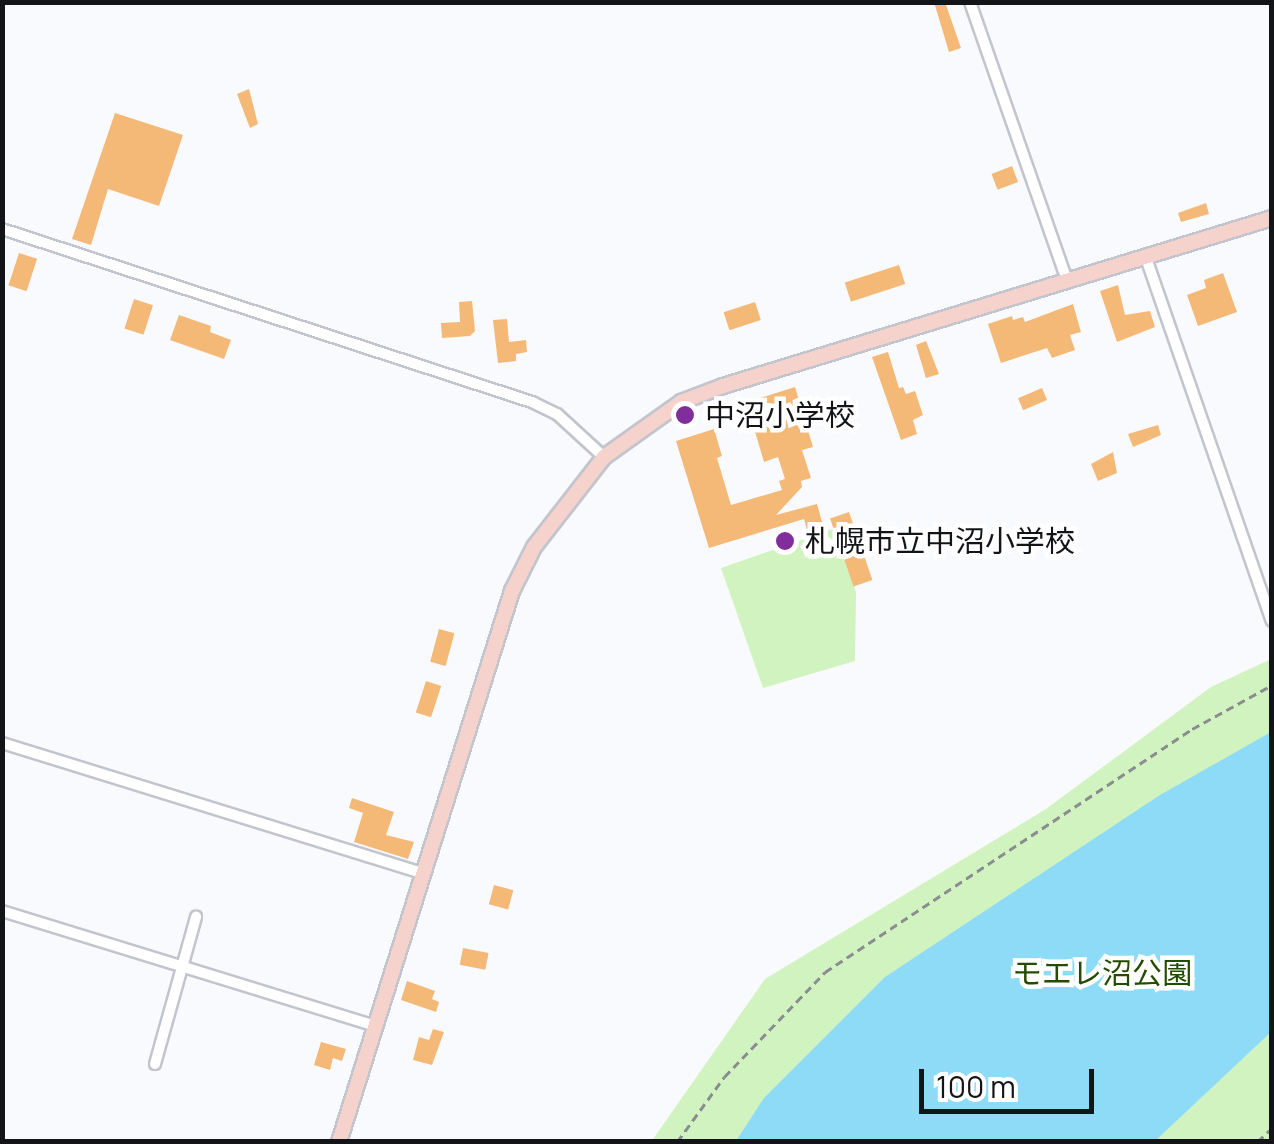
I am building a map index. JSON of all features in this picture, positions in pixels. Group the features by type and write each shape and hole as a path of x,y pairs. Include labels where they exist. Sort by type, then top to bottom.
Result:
{"street":[{"path":"970,2 1066,278"},
{"path":"339,1142 512,591 558,512 604,456 681,402 1066,278 1272,218"},
{"path":"2,229 532,402 556,414 604,456"},
{"path":"1145,255 1272,621"},
{"path":"2,743 424,873"},
{"path":"2,911 375,1026"},
{"path":"155,1064 196,917"}],"path":[{"path":"677,1142 724,1077 826,972 1192,729 1272,684"},
{"path":"1257,1142 1272,1128"}],"green space":[{"path":"833,529 856,592 855,661 763,688 721,568"},
{"name":"モエレ沼公園","path":"1271,659 1271,1141 651,1142 765,979 1046,809 1211,687"}],"water":[{"name":"モエレ沼公園","path":"1271,732 1271,1032 1155,1141 736,1141 764,1098 885,977 1160,795"}],"building":[{"path":"934,2 945,2 961,48 949,52"},
{"path":"249,89 258,124 250,128 237,94"},
{"path":"115,113 183,135 159,206 108,189 91,245 72,239"},
{"path":"1012,166 1018,182 998,190 991,174"},
{"path":"1206,203 1209,214 1181,222 1178,213"},
{"path":"19,253 37,259 27,291 8,285"},
{"path":"899,265 905,284 851,302 845,283"},
{"path":"1223,273 1237,312 1198,326 1187,295 1206,288 1204,280"},
{"path":"1118,285 1125,315 1150,311 1155,327 1117,342 1100,291"},
{"path":"134,299 153,305 143,335 124,328"},
{"path":"472,301 475,331 470,336 442,338 441,323 460,322 459,302"},
{"path":"755,302 761,320 729,330 724,312"},
{"path":"1073,304 1081,332 1070,335 1075,350 1052,358 1047,348 1001,363 988,324 1012,316 1013,320 1023,317 1025,322"},
{"path":"179,315 211,326 210,332 231,340 224,359 170,340"},
{"path":"507,319 509,342 526,340 527,352 516,354 516,361 498,363 493,320"},
{"path":"926,341 939,374 926,378 916,345"},
{"path":"888,352 899,388 903,387 906,394 915,391 923,415 913,420 917,434 901,440 872,357"},
{"path":"795,387 813,447 802,450 811,478 801,481 802,487 776,515 817,504 824,529 808,534 804,519 709,548 676,441 714,429 722,456 717,458 731,505 782,490 779,481 785,479 778,457 764,462 751,418 746,420 741,404"},
{"path":"1042,388 1047,400 1023,410 1018,398"},
{"path":"1158,425 1161,435 1133,447 1128,434"},
{"path":"1113,452 1117,473 1098,481 1091,464"},
{"path":"849,512 872,580 854,587 830,519"},
{"path":"439,629 454,633 446,666 430,662"},
{"path":"426,681 441,686 431,717 416,712"},
{"path":"352,798 394,812 386,835 414,842 408,859 354,842 363,813 349,808"},
{"path":"494,885 513,890 508,909 489,904"},
{"path":"463,948 489,953 485,970 460,965"},
{"path":"407,981 435,991 432,999 439,1002 436,1012 401,1000"},
{"path":"433,1029 444,1032 432,1065 413,1060 419,1037 429,1040"},
{"path":"321,1042 346,1049 342,1061 333,1058 330,1070 314,1065"}],"place":[{"name":"中沼小学校","path":"685,415"},
{"name":"札幌市立中沼小学校","path":"785,541"}]}
